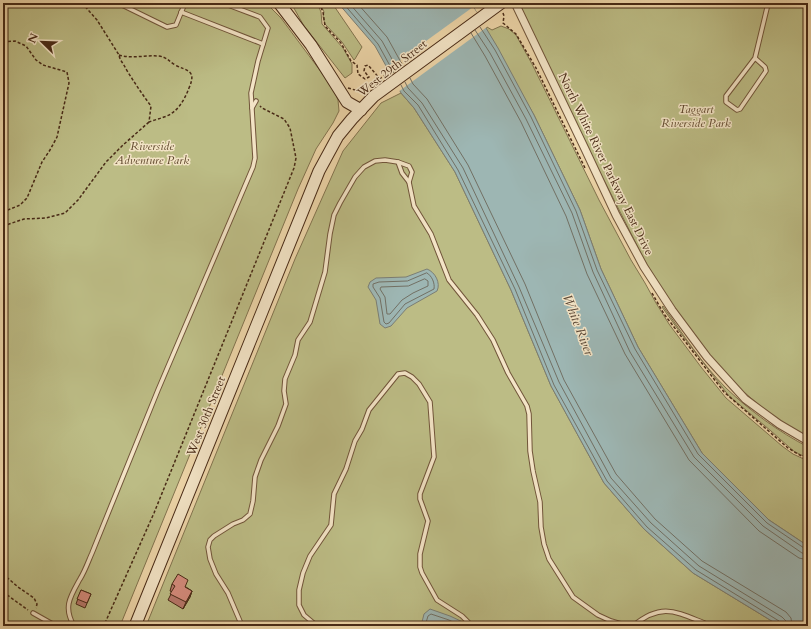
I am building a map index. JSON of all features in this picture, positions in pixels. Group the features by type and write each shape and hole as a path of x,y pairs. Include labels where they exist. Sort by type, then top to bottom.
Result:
{"main road":[{"path":"279,3 311,45 348,102 361,110"},
{"name":"West 29th Street","path":"301,216 327,154 338,136 374,96 382,83 501,3"},
{"name":"West 30th Street","path":"135,626 301,216"}],"street":[{"name":"North White River Parkway East Drive","path":"515,3 616,215 644,267 669,306 707,357 745,399 779,424 808,442"}],"lane":[{"path":"118,3 167,27 176,25 185,3"},
{"path":"74,626 67,609 71,593 81,578 92,553 158,390 256,158 251,93 268,28 260,17 223,3"},
{"path":"755,58 765,67 766,71 740,109 737,110 726,102 726,96 755,58 767,8"},
{"path":"181,12 263,44"},
{"path":"252,109 256,101"},
{"path":"242,626 228,593 216,574 210,559 208,547 210,540 233,524 243,520 250,514 253,501 255,477 261,460 278,426 286,404 284,379 295,355 298,340 310,322 325,272 334,215 340,203 364,167 375,161 385,160 398,162 409,166 412,172 409,182"},
{"path":"398,162 402,172 409,182 414,206 430,234 449,280 477,315 493,340 508,373 527,406 529,414 532,465 540,502 541,527 544,544 549,559 573,597 598,615 628,626"},
{"path":"317,626 304,615 299,604 299,590 303,573 310,556 331,525 334,494 346,469 355,441 362,429 369,410 398,374 406,373 419,384 430,402 434,448 434,457 420,494 420,499 428,521 420,554 420,567 437,600 462,616 472,626"},
{"path":"633,626 648,616 659,612 670,611 682,613 712,626"},
{"path":"33,613 56,626"}],"path":[{"path":"82,3 97,20 130,76 151,106 149,122"},
{"path":"319,3 325,26 341,43 351,61 357,65 358,74 367,79 369,77 364,71 365,66 368,65 382,83"},
{"path":"477,9 482,3"},
{"path":"3,42 15,41 26,46 36,60 43,65 67,72 69,83 57,137 42,162 28,198 20,205 3,212"},
{"path":"3,226 24,218 46,218 65,213 78,200 106,162 122,145 149,122 165,117 178,109 186,97 192,82 191,73 185,68 159,56 128,58 119,55"},
{"path":"382,83 384,76"},
{"path":"346,86 355,90 364,90 382,83"},
{"path":"105,622 154,513 294,168 296,158 290,128 284,119 262,108 256,101"},
{"path":"3,574 18,588 34,598 37,604 36,610 33,613 3,592"}],"green space":[{"name":"Riverside Adventure Park","path":"3,3 266,3 281,18 333,88 338,100 339,111 316,149 298,189 120,626 3,626"},
{"path":"291,3 317,3 321,12 322,24 343,48 352,64 352,73 345,78 304,26"},
{"path":"320,3 332,3 362,47 354,60 342,42 325,24 323,17 324,12"},
{"name":"Taggart Riverside Park","path":"514,3 808,3 808,437 766,411 737,386 715,364 674,308 646,263"},
{"path":"501,26 509,29 516,35 532,64 599,200 631,260 669,324 726,398 782,446 793,454 808,461 808,546 769,520 702,453 638,347 601,269 580,210 534,115 485,29 487,27 492,30"},
{"path":"401,93 414,108 455,172 511,290 551,386 604,483 644,529 693,573 780,626 146,626 295,259 343,151 381,103"},
{"path":"663,306 685,338 717,379 745,405 765,420 786,435 808,447 808,458 795,452 729,396 682,335 662,307"}],"water":[{"name":"White River","path":"338,3 471,3 498,48 534,115 580,210 601,269 638,347 702,453 769,520 808,546 808,626 780,626 693,573 644,529 604,483 551,386 511,290 455,172 414,108 401,93 375,46"},
{"path":"427,269 430,270 438,281 437,291 407,308 391,326 385,328 380,324 376,300 368,287 370,282 376,278 406,277"},
{"path":"430,609 465,623 465,626 421,626 424,614"}],"pier":[{"path":"473,7 487,27 398,92 386,70"}],"building":[{"path":"178,574 188,580 185,587 192,591 186,602 170,594 175,586 172,584"},
{"path":"81,590 91,594 87,603 77,599"}]}
